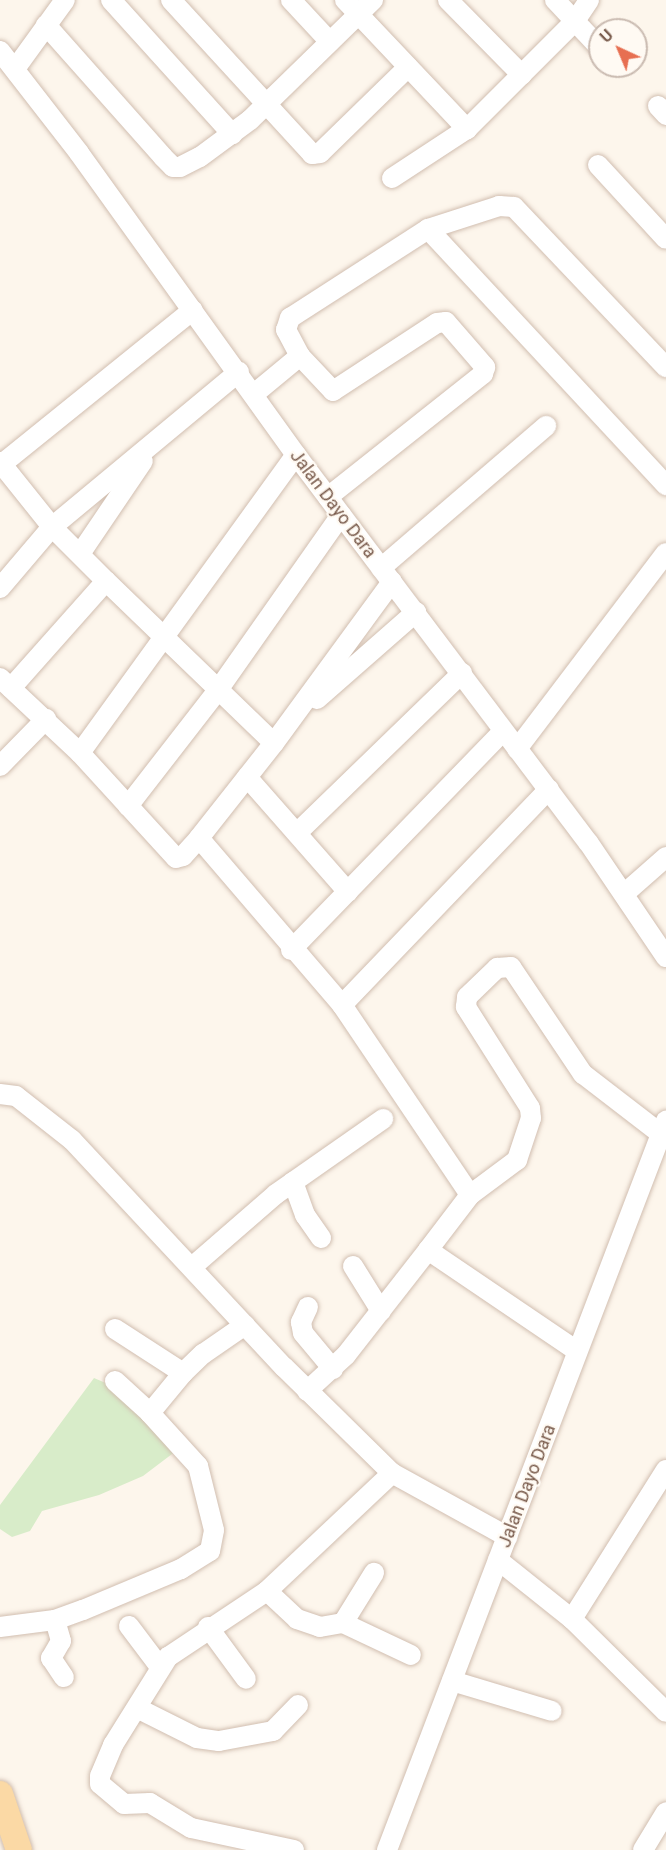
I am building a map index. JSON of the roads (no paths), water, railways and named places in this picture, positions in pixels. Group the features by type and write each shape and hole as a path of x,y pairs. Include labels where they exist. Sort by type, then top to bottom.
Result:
{"main road":[{"path":"0,1794 19,1850"}],"street":[{"path":"15,69 65,0"},
{"path":"111,0 232,134"},
{"path":"171,0 266,105 317,154 408,67"},
{"path":"291,0 330,42"},
{"path":"345,0 467,129"},
{"path":"46,25 173,167 200,157 232,134 266,105 373,0"},
{"path":"448,0 522,75"},
{"path":"555,0 588,35"},
{"path":"392,178 467,129 575,21 589,0"},
{"name":"Jalan Dayo Dara","path":"0,51 239,372 296,455 462,673 502,732 549,789 666,957"},
{"path":"598,165 666,239"},
{"path":"328,497 483,374 484,367 446,322 437,323 333,391 300,357 286,330 290,318 428,229 491,208 514,207 666,367"},
{"path":"428,229 666,485"},
{"path":"193,310 1,463 52,526 105,582 274,743"},
{"path":"254,394 300,357"},
{"path":"0,586 52,526 155,444 239,372"},
{"path":"105,582 6,683 80,753 176,858 183,856 199,838 295,717 386,575 546,426"},
{"path":"80,554 155,444"},
{"path":"80,753 296,455"},
{"path":"128,806 218,690 342,515"},
{"path":"517,749 666,553"},
{"path":"295,717 417,612"},
{"path":"297,833 462,673"},
{"path":"0,766 46,719"},
{"path":"291,950 502,732"},
{"path":"247,777 348,892"},
{"path":"342,1005 549,789"},
{"path":"199,838 291,950 342,1005 470,1195"},
{"path":"624,894 666,857"},
{"path":"307,1391 333,1369 381,1311 470,1195 517,1160 531,1118 530,1108 464,1002 503,966 513,969 583,1074 663,1127"},
{"path":"0,1094 16,1096 72,1140 307,1391 392,1473 508,1537"},
{"path":"192,1267 292,1182 383,1119"},
{"name":"Jalan Dayo Dara","path":"387,1850 663,1127"},
{"path":"292,1182 305,1215 321,1238"},
{"path":"428,1250 577,1351"},
{"path":"353,1266 381,1311"},
{"path":"308,1307 301,1322 303,1333 333,1369"},
{"path":"150,1413 183,1373 203,1354 245,1325"},
{"path":"115,1329 183,1373"},
{"path":"0,1627 55,1620 181,1569 210,1551 214,1530 198,1466 150,1413 115,1381"},
{"path":"572,1619 666,1470"},
{"path":"294,1850 191,1828 150,1803 124,1804 100,1784 113,1745 160,1667 176,1649 267,1591 392,1473"},
{"path":"498,1560 572,1619 666,1712"},
{"path":"343,1623 374,1573"},
{"path":"267,1591 310,1626 343,1623 411,1655"},
{"path":"55,1620 61,1641 51,1658 64,1677"},
{"path":"129,1626 160,1667"},
{"path":"208,1627 246,1679"},
{"path":"452,1681 552,1711"},
{"path":"137,1708 197,1738 219,1741 273,1731 298,1705"},
{"path":"643,1850 666,1812"}]}
